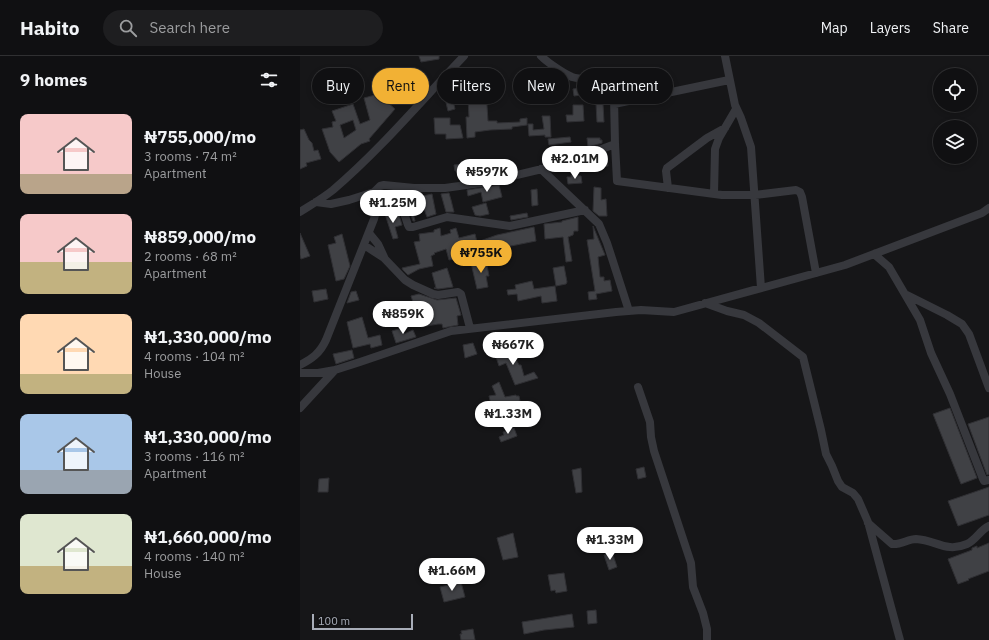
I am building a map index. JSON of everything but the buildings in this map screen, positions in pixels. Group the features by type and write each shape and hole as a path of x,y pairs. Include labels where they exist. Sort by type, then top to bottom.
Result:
{"street":[{"path":"300,212 332,191 360,166 393,133 464,56"},
{"path":"541,56 546,61 573,77 577,77"},
{"path":"725,56 736,109 741,118 751,147 761,288"},
{"path":"673,92 729,80"},
{"path":"614,104 617,181 722,195 755,195 796,190 800,192 802,196 816,273"},
{"path":"714,194 715,149 736,109"},
{"path":"668,188 667,168 707,138 725,128"},
{"path":"316,202 330,204 335,203 374,192 380,186 389,185 414,188 445,188 488,182 563,164 615,144"},
{"path":"541,169 599,224 607,243 629,311"},
{"path":"300,365 312,359 321,351 329,334 369,233 377,207 377,190"},
{"path":"377,207 402,207 409,227 447,217 510,226 585,210"},
{"path":"300,373 318,373 335,370 451,331 629,311 674,312 845,265 982,213 989,208"},
{"path":"369,233 378,244 384,258"},
{"path":"364,245 384,258 405,280 413,285 438,295 458,292 461,294 470,328"},
{"path":"874,254 889,267 920,320 931,353 950,394 983,479 984,481 989,480"},
{"path":"906,295 962,324 969,334 989,388"},
{"path":"705,303 744,315 759,323 803,357 822,430 826,454 838,481 842,487 853,493 858,499 868,522 900,640"},
{"path":"300,408 335,370"},
{"path":"638,387 650,422 654,451 690,563 693,587 703,613 708,640"},
{"path":"868,522 892,544 898,545 911,539 923,539 950,548 967,544 989,526"}]}
